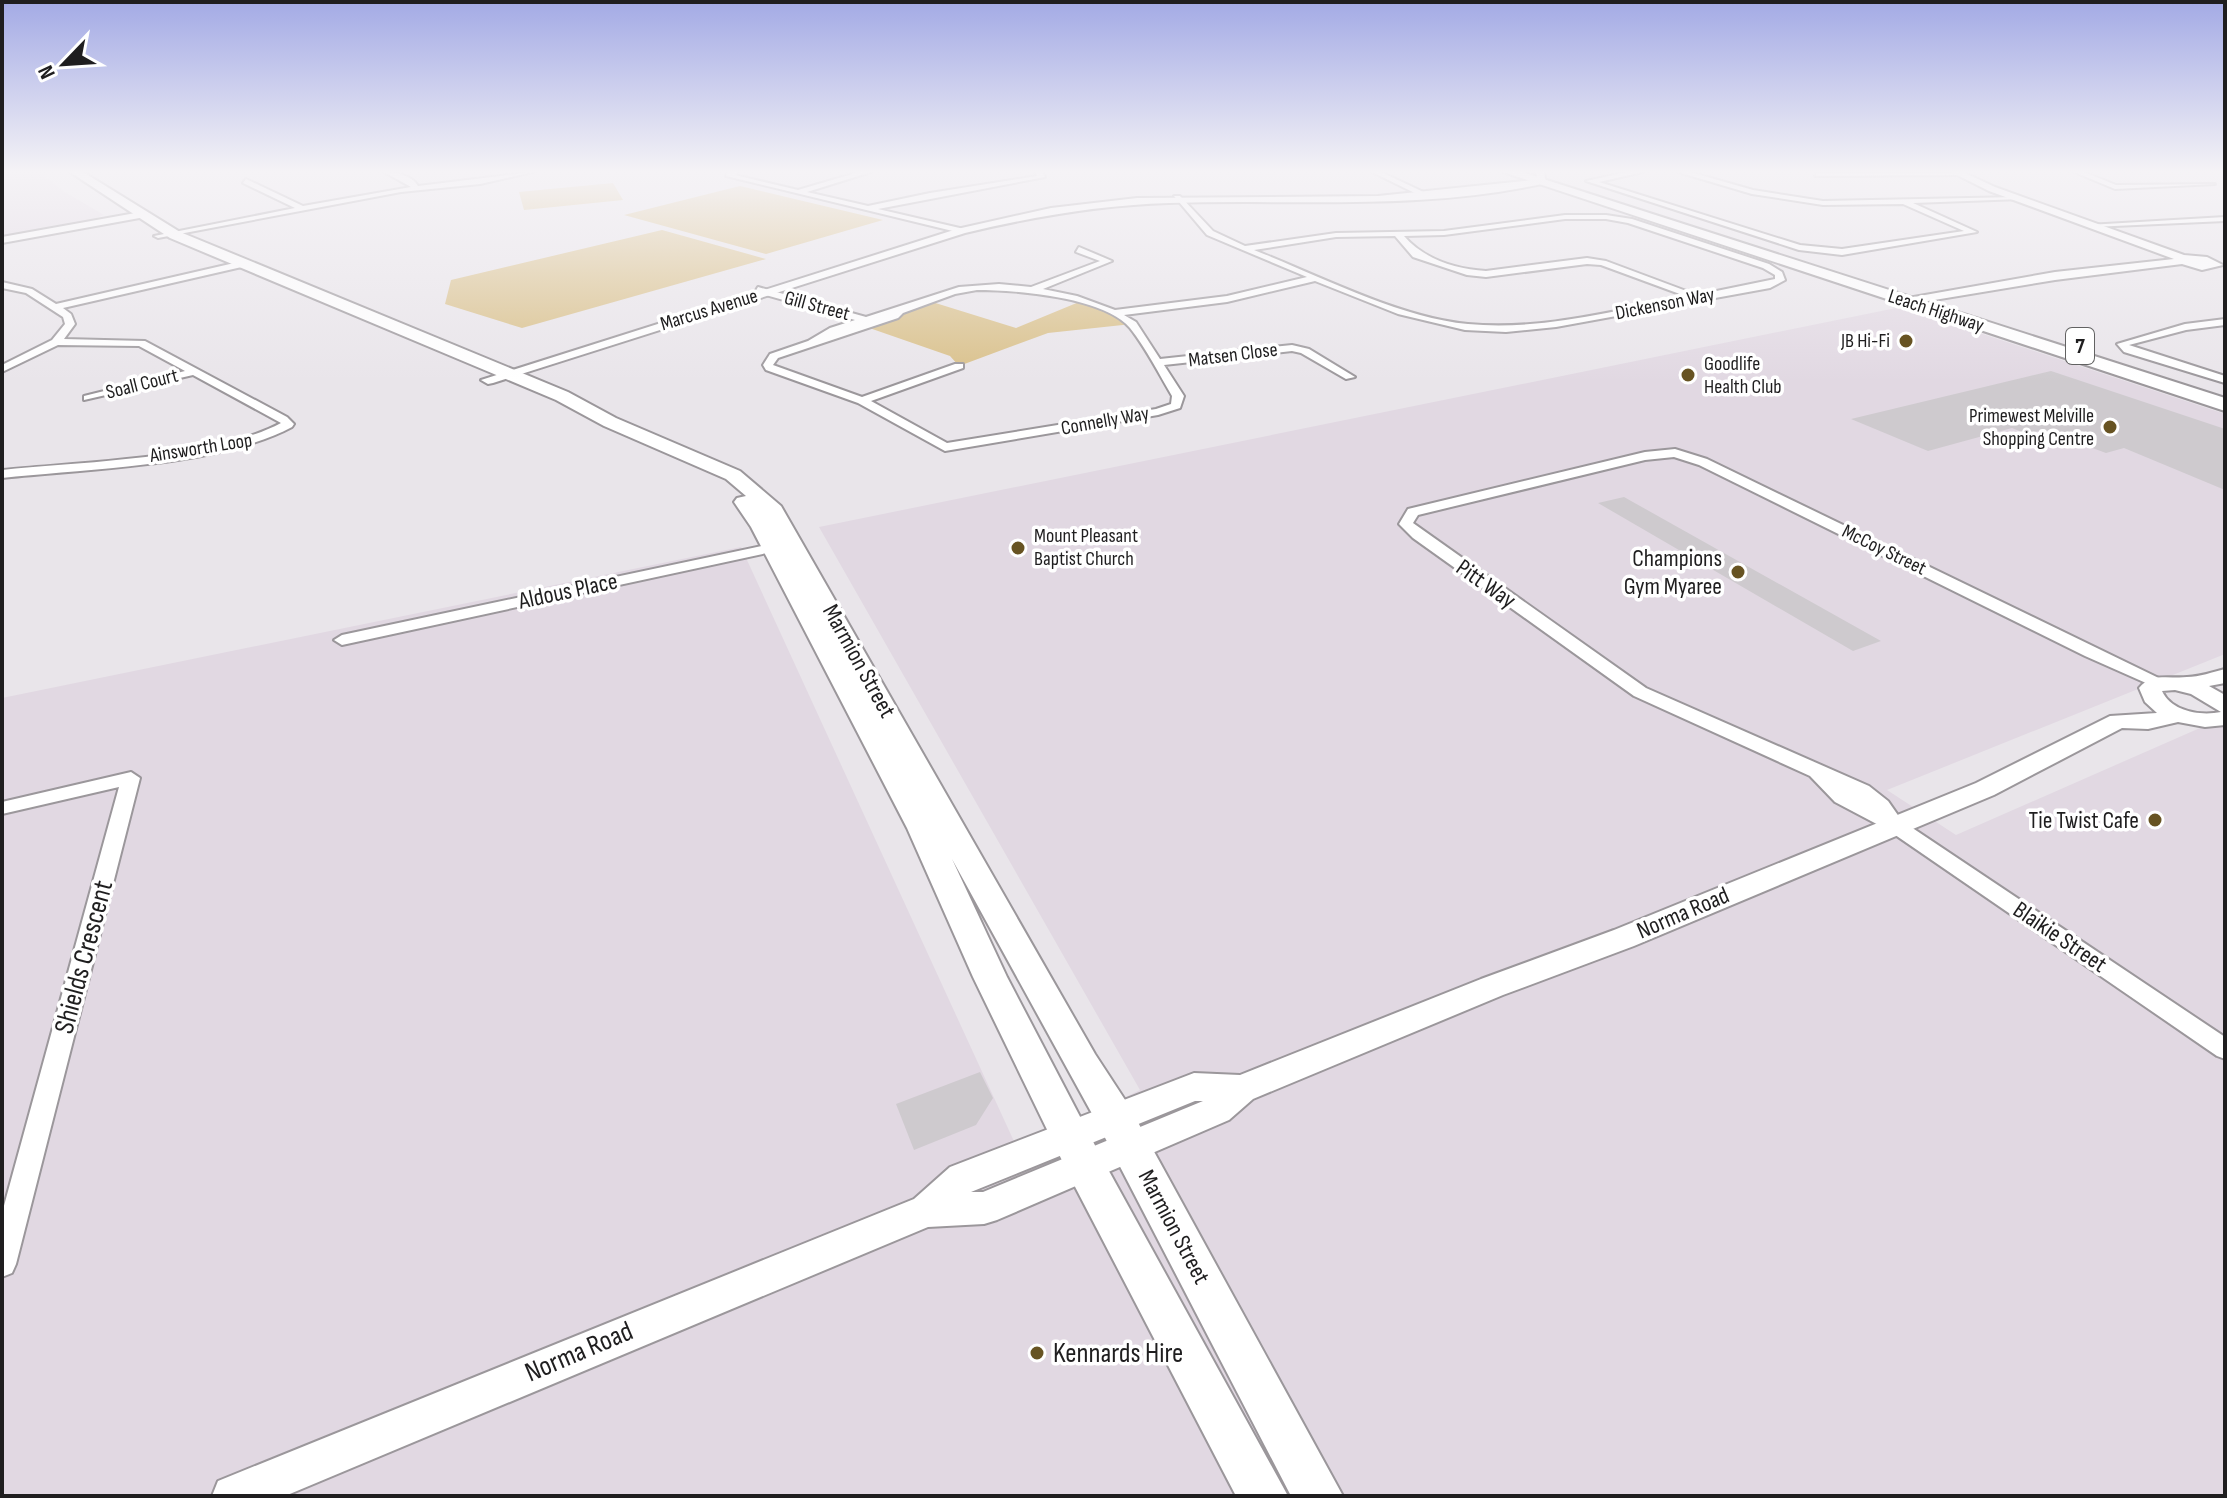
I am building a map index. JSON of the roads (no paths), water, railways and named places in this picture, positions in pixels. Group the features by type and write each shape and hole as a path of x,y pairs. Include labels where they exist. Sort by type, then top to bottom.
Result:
{"highway":[{"name":"Leach Highway","path":"1729,242 1929,300 1970,304 2225,392"},
{"name":"Leach Highway","path":"1745,242 1890,285 2225,405"}],"main road":[{"name":"Marmion Street","path":"182,242 562,396 610,422 733,475 774,510 784,546 922,828 990,977 1078,1151 1263,1496"},
{"name":"Marmion Street","path":"235,265 500,373"},
{"path":"434,344 500,362 500,373"},
{"name":"Marmion Street","path":"784,546 1123,1132 1318,1496"}],"street":[{"name":"Marcus Avenue","path":"500,373 919,242"},
{"name":"Dickenson Way","path":"1230,242 1401,312 1464,331 1556,324 1770,285 1780,280 1779,274 1766,266 1693,242"},
{"name":"Dickenson Way","path":"1248,250 1296,242"},
{"path":"1404,242 1416,255 1470,273 1486,274 1587,261 1603,263 1695,297"},
{"path":"1791,242 1824,252 1842,252 1908,242"},
{"path":"2140,242 2187,260"},
{"path":"1032,290 1108,261 1079,250"},
{"path":"1970,304 2065,278 2187,260"},
{"path":"1929,300 2077,273 2187,260 2219,262"},
{"path":"54,305 235,265"},
{"path":"1119,315 1320,280"},
{"path":"2,285 29,291 54,305 68,316 70,324 56,342 2,369"},
{"name":"Connelly Way","path":"1005,286 1032,290 1119,315 1132,324 1178,396 1176,406 1158,412 961,447 945,447 862,401 768,365 774,356 957,290 1005,286"},
{"name":"Marcus Avenue","path":"500,373 758,292"},
{"name":"Gill Street","path":"758,292 865,323"},
{"path":"2225,322 2185,327 2122,344 2128,350 2225,380"},
{"name":"Ainsworth Loop","path":"2,474 209,448 265,438 278,433 288,424 141,343 56,342"},
{"name":"Matsen Close","path":"1157,363 1292,348 1305,351 1350,377"},
{"path":"862,401 959,366"},
{"name":"Soall Court","path":"88,398 196,371"},
{"name":"McCoy Street","path":"1675,453 1703,462 2091,653 2102,664 2162,690"},
{"name":"Pitt Way","path":"1675,453 1645,456 1413,512 1406,524 1640,692 1817,772 1827,788 1865,813 1895,825"},
{"name":"Aldous Place","path":"342,640 784,546"},
{"name":"Norma Road","path":"2118,721 2122,711 2162,690 2225,676"},
{"path":"2162,690 2222,711"},
{"path":"2162,690 2180,715 2222,711"},
{"name":"Norma Road","path":"233,1496 927,1211 984,1208 1078,1151 1123,1132 1194,1087 1241,1089 1492,987 1624,938 1985,789 2118,721 2148,722 2180,715"},
{"name":"Shields Crescent","path":"2,808 131,778 2,1264"},
{"name":"Blaikie Street","path":"1895,825 2225,1049"}],"place":[{"name":"JB Hi-Fi","path":"1906,341"},
{"name":"Goodlife Health Club","path":"1688,375"},
{"name":"Primewest Melville Shopping Centre","path":"2110,427"},
{"name":"Mount Pleasant Baptist Church","path":"1018,548"},
{"name":"Champions Gym Myaree","path":"1738,572"},
{"name":"Tie Twist Cafe","path":"2155,820"},
{"name":"Kennards Hire","path":"1037,1353"}]}
